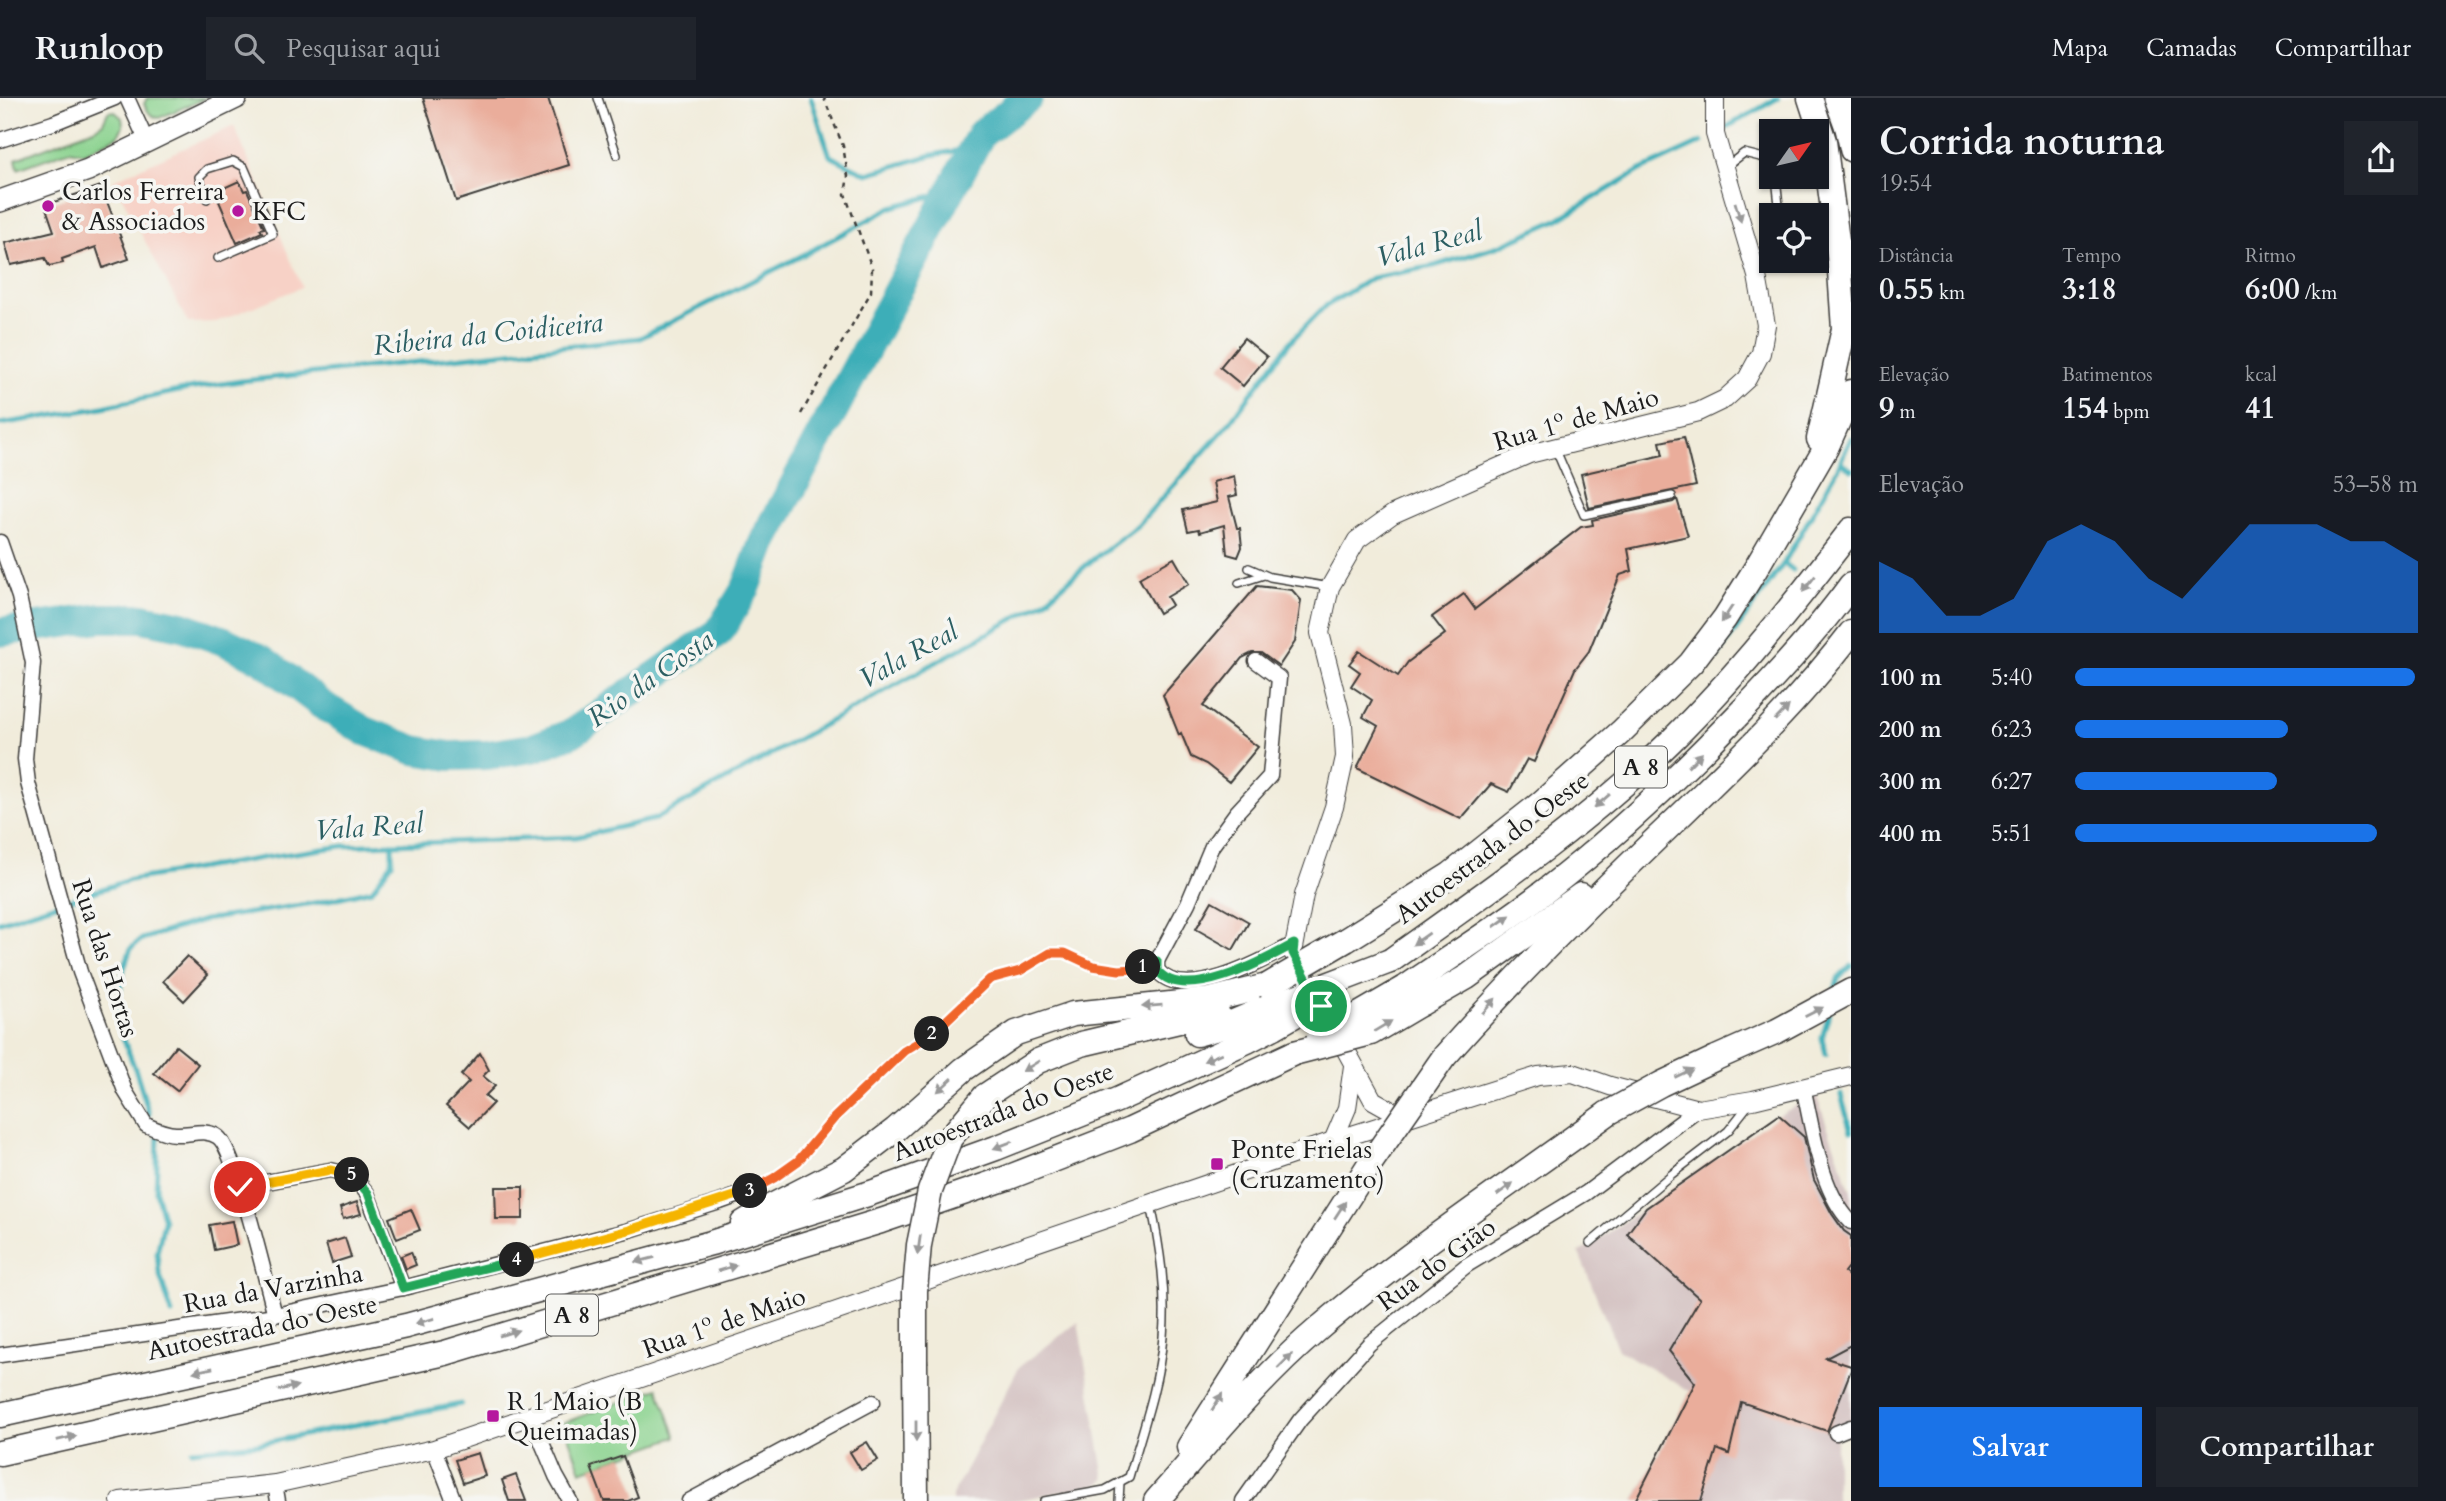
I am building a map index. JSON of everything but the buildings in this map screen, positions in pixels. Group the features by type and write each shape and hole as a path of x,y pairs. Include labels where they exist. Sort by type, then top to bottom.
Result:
{"highway":[{"path":"1810,98 1824,141 1839,256 1844,330 1811,471"},
{"path":"916,1501 915,1291 919,1245 930,1191 950,1138 985,1096 1038,1061 1081,1044 1189,1037 1222,1027 1268,1007 1346,940 1450,875 1540,804 1621,732 1691,663 1725,618 1826,448 1851,391"},
{"name":"Autoestrada do Oeste","path":"0,1415 406,1326 711,1243 871,1193 996,1148 1117,1100 1247,1041 1268,1007 1390,961 1527,864 1671,741 1742,666 1851,530"},
{"name":"A 8","path":"0,1453 445,1353 881,1221 1007,1178 1130,1130 1294,1053 1371,1033 1413,996 1620,830 1690,765 1765,687 1851,585"},
{"path":"1155,1501 1369,1165 1444,1057 1499,995 1712,786 1819,676 1851,633"},
{"path":"1413,996 1467,977 1566,907 1682,814"},
{"path":"1155,1501 1260,1385 1315,1331 1371,1286 1608,1113 1661,1084 1777,1031 1851,991"},
{"path":"711,1243 766,1209 844,1169 895,1130 964,1069 1016,1033 1073,1014 1209,1000 1268,1007"}],"main road":[{"path":"0,201 88,170 236,98"},
{"path":"1835,98 1851,151"},
{"path":"1846,128 1851,106"}],"street":[{"path":"0,140 53,123 115,98"},
{"path":"127,98 147,142"},
{"name":"Rua 1º de Maio","path":"1294,944 1304,895 1334,807 1345,757 1342,724 1320,633 1330,587 1357,540 1393,514 1530,454 1698,412 1725,399 1747,379 1761,353 1766,325 1757,276 1714,134 1715,98"},
{"name":"Rua das Hortas","path":"0,542 19,597 33,663 25,758 28,783 80,972 136,1114 146,1125 158,1130 175,1134 208,1132 219,1137 227,1147 275,1315"},
{"path":"1256,661 1279,678 1269,776 1236,813 1212,846 1188,903 1157,961 1157,970 1162,977 1178,983 1201,982 1227,976 1294,944"},
{"path":"1294,944 1293,953 1373,1100 1405,1118"},
{"path":"1333,1142 1347,1108 1353,1066"},
{"name":"Rua 1º de Maio","path":"120,1501 276,1492 434,1449 1366,1130 1538,1076 1573,1073 1610,1086 1698,1109"},
{"path":"1698,1109 1753,1100 1849,1077"},
{"path":"1803,1087 1829,1188 1838,1207 1851,1222"},
{"path":"1366,1130 1373,1100"},
{"path":"1347,1108 1366,1130"},
{"name":"Rua do Gião","path":"1243,1501 1300,1420 1369,1344 1468,1265 1586,1193 1698,1109"},
{"path":"240,1187 330,1170 352,1175 368,1193 403,1288"},
{"name":"Rua da Varzinha","path":"0,1354 275,1315 403,1288 629,1230 752,1190"},
{"path":"688,1501 873,1402"},
{"path":"531,1417 556,1476 570,1501"},
{"path":"1836,1433 1851,1427"},
{"path":"434,1449 454,1501"}],"lane":[{"path":"598,98 617,155"},
{"path":"1725,167 1744,153 1759,157"},
{"path":"207,199 199,177 206,169 233,161 244,167 273,234 218,258"},
{"path":"1757,276 1759,272"},
{"path":"1555,448 1584,515 1672,496"},
{"path":"1249,568 1264,575 1330,587"},
{"path":"1239,583 1264,575"},
{"path":"1590,1243 1672,1174 1728,1132 1753,1100"},
{"path":"1045,1501 1105,1490 1129,1477 1153,1392 1163,1338 1163,1265 1151,1203"},
{"path":"1119,1501 1120,1482"}],"path":[{"path":"801,414 871,292 872,268 845,194 848,176 843,146 824,98"},
{"path":"752,1190 798,1161 835,1117 904,1051 935,1032 990,979 1020,971 1050,953 1065,953 1093,966 1119,970 1136,969 1157,961"}],"shaded area":[{"path":"234,126 302,287 216,322 188,323 113,180"},
{"path":"1816,1095 1851,1192 1851,1422 1836,1428 1836,1501 1634,1501 1690,1391 1618,1350 1579,1253 1779,1115"},
{"path":"1078,1322 1105,1479 1096,1485 1013,1501 952,1501 952,1496 1019,1367"}],"green space":[{"path":"147,98 206,98 159,118 151,115 144,104"},
{"path":"114,111 122,118 123,126 118,136 84,153 70,150 18,169 16,159 94,129 103,123 108,112"},
{"path":"658,1388 676,1437 581,1471 563,1423"}],"waterway":[{"path":"811,98 830,156 867,174 932,155 973,148"},
{"name":"Rio da Costa","path":"0,632 101,618 142,618 182,626 224,641 263,660 322,705 365,731 414,750 450,756 487,755 533,748 572,733 719,632 746,588 763,543 981,134 1028,98"},
{"name":"Vala Real","path":"1727,127 1778,98"},
{"name":"Vala Real","path":"0,922 130,880 268,857 343,846 576,837 655,819 1044,602 1138,525 1227,426 1290,342 1324,307 1372,278 1434,266 1499,246 1555,221 1639,171 1702,142"},
{"name":"Ribeira da Coidiceira","path":"0,424 241,381 640,338 892,207 950,191"},
{"path":"1716,658 1784,563 1836,472 1851,438"},
{"path":"1841,462 1851,470"},
{"path":"1784,563 1793,570"},
{"path":"149,1114 119,1027 118,1004 124,968 131,948 142,939 204,920 320,902 372,890 392,863 392,844"},
{"path":"1835,990 1838,979 1851,966"},
{"path":"1826,1054 1822,1038 1829,1013"},
{"path":"1841,1095 1851,1131"},
{"path":"158,1136 156,1192 164,1221 157,1253 159,1272 172,1314"},
{"path":"192,1450 258,1444 461,1404"}],"place":[{"name":"Carlos Ferreira & Associados","path":"48,206"},
{"name":"KFC","path":"238,211"},
{"name":"Ponte Frielas (Cruzamento)","path":"1217,1164"},
{"name":"R 1 Maio (B Queimadas)","path":"493,1416"}],"route":[{"path":"240,1187 330,1170 352,1175 368,1193 403,1288 629,1230 752,1190 798,1161 835,1117 904,1051 941,1027 990,979 1020,971 1050,953 1065,953 1093,966 1119,970 1136,969 1157,961 1157,970 1162,977 1178,983 1201,982 1227,976 1294,944 1293,953 1321,1006"}]}
